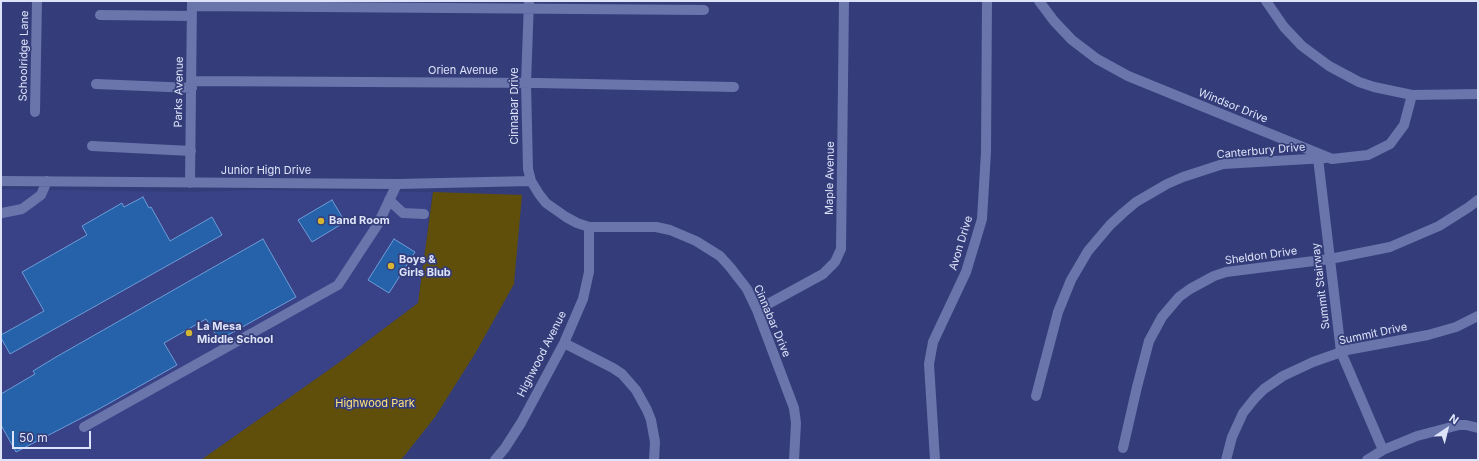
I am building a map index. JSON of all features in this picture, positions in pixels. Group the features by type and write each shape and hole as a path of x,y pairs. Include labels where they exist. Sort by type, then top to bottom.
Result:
{"street":[{"name":"Schoolridge Lane","path":"35,112 37,1"},
{"name":"Maple Avenue","path":"757,310 823,274 835,262 841,249 844,1"},
{"name":"Avon Drive","path":"935,460 929,364 932,342 966,272 982,219 986,152 987,1"},
{"name":"Windsor Drive","path":"1039,1 1054,21 1072,40 1097,59 1128,76 1332,159 1368,155 1390,144 1404,125 1412,95"},
{"path":"1266,1 1292,37 1315,57 1358,82 1412,95 1478,94"},
{"name":"Cinnabar Drive","path":"529,5 526,83 528,168 531,182 539,194 555,210 572,220 589,227 656,227 683,235 696,241 720,256 730,266 747,289 757,310 794,408 796,423 794,460"},
{"path":"100,15 192,7 529,5 704,10"},
{"name":"Parks Avenue","path":"190,183 192,7"},
{"name":"Orien Avenue","path":"96,84 192,85 526,83 734,87"},
{"path":"92,146 191,151"},
{"name":"Canterbury Drive","path":"1036,396 1058,312 1071,280 1088,251 1110,225 1136,202 1167,184 1183,177 1224,164 1318,158 1332,159"},
{"name":"Summit Stairway","path":"1318,158 1341,352 1383,450"},
{"name":"Junior High Drive","path":"1,181 397,184 531,182"},
{"path":"1,214 22,209 42,196 47,181"},
{"path":"84,427 338,285 378,224 397,184"},
{"path":"389,200 403,213 424,214"},
{"name":"Sheldon Drive","path":"1123,448 1136,387 1149,341 1162,317 1179,297 1201,282 1226,272 1330,259 1390,247 1439,226 1469,208 1478,200"},
{"name":"Highwood Avenue","path":"495,460 505,448 521,423 564,343 582,299 590,272 589,227"},
{"name":"Summit Drive","path":"1226,460 1230,443 1240,418 1264,389 1283,376 1296,369 1347,350 1428,335 1456,327 1478,316"},
{"path":"564,343 613,368 630,382 647,410 652,425 655,442 654,460"},
{"path":"1367,460 1383,450 1418,436 1452,426 1466,425 1478,428"}],"shaded area":[{"name":"La Mesa Middle School","path":"1,189 187,192 256,190 432,192 418,303 337,364 201,460 1,460"}],"green space":[{"name":"Highwood Park","path":"433,192 522,195 514,284 476,352 435,417 401,460 201,460 337,364 418,303"}],"building":[{"path":"143,197 149,208 151,207 170,241 212,217 222,235 10,354 1,338 1,335 44,311 22,272 87,235 82,226 122,203 124,207"},
{"name":"Band Room","path":"332,200 345,222 312,242 298,220"},
{"path":"263,239 296,297 219,340 206,319 164,343 177,365 99,409 16,452 1,425 1,394 35,374 33,371 56,357"},
{"name":"Boys & Girls Blub","path":"394,239 415,252 389,293 368,280"}],"place":[{"name":"Band Room","path":"321,221"},
{"name":"Boys & Girls Blub","path":"391,266"},
{"name":"La Mesa Middle School","path":"189,333"}]}
